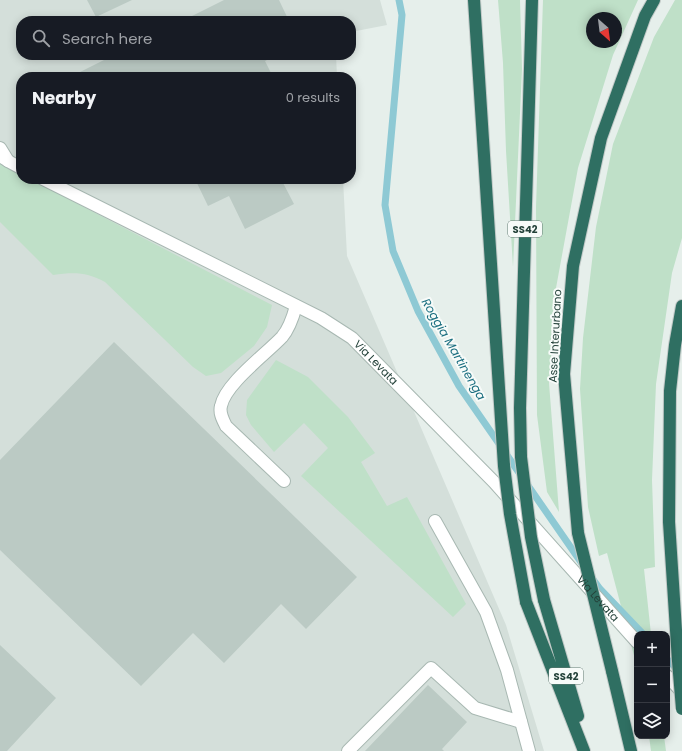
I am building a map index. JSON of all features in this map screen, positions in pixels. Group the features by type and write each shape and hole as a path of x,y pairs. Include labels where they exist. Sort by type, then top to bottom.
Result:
{"highway":[{"path":"474,0 504,466 510,514 526,602 584,751"},
{"name":"SS42","path":"532,0 520,408 521,457 531,537 544,600 589,751"},
{"name":"Asse Interurbano","path":"631,751 578,533 564,374 573,266 601,138 645,16 654,0"},
{"path":"682,306 675,345 670,391 669,522 682,709"}],"street":[{"path":"0,148 4,159 16,165"},
{"name":"Via Levata","path":"53,184 321,318 352,338 494,482 634,639"},
{"path":"284,481 226,426 221,416 221,406 226,392 283,336 290,323 296,306"},
{"path":"435,522 486,612 507,670 529,751"},
{"path":"348,751 431,668 475,708 521,722"},
{"path":"670,679 682,692"}],"shaded area":[{"path":"0,0 380,0 387,25 356,31 356,16 16,16 16,60 336,60 337,72 16,72 16,184 343,184 347,256 506,625 544,751 0,751"}],"green space":[{"path":"498,0 520,0 522,69 513,267 506,151 503,63"},
{"path":"543,0 638,0 622,35 622,12 586,12 586,48 616,48 578,168 556,288 549,383 559,512 547,492 537,415 536,207"},
{"path":"675,0 682,0 682,238 672,273 656,384 652,480 655,567 644,569 651,631 634,631 634,656 607,553 599,556 588,507 580,389 583,338 596,227 613,144 654,37"},
{"path":"0,163 16,171 16,184 40,184 272,305 267,327 254,346 221,373 206,376 193,367 105,282 92,276 80,274 67,273 53,275 0,222"},
{"path":"276,360 308,377 348,417 375,453 361,462 387,506 407,497 466,604 453,617 301,476 328,448 304,423 274,452 251,425 246,415 247,400"},
{"path":"649,739 664,739 666,751 651,751"}],"building":[{"path":"87,0 132,0 98,16 95,16"},
{"path":"224,0 279,0 287,16 192,16"},
{"path":"104,60 267,60 265,61 270,72 80,72"},
{"path":"197,184 284,184 294,204 245,229 229,196 208,206"},
{"path":"114,342 357,577 306,629 281,604 224,663 193,633 141,686 0,550 0,460"},
{"path":"0,645 56,698 7,751 0,751"},
{"path":"428,685 467,722 442,749 444,751 365,751"}],"waterway":[{"name":"Roggia Martinenga","path":"399,0 402,15 385,205 393,251 418,311 459,386 583,565"},
{"name":"Roggia Martinenga","path":"592,578 600,589 640,631"},
{"name":"Roggia Martinenga","path":"670,662 678,670"}]}
